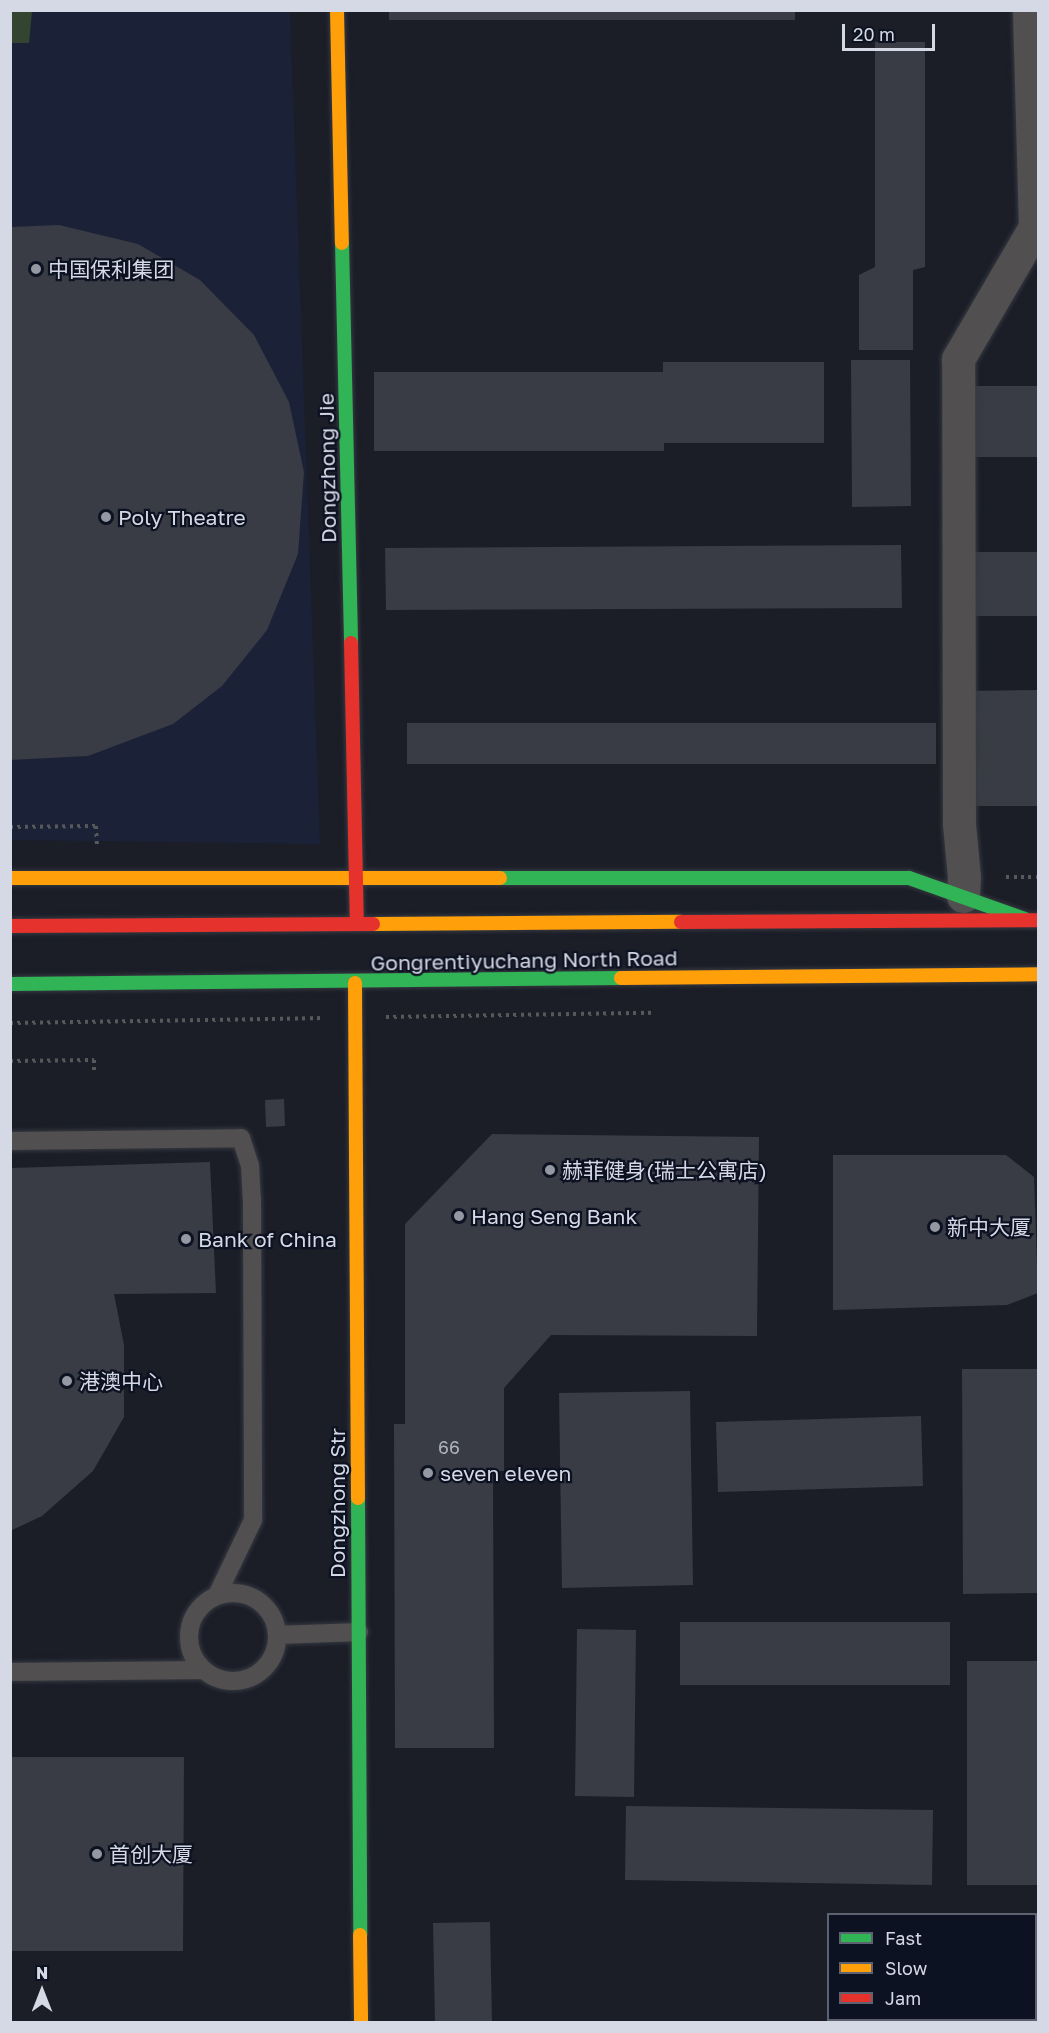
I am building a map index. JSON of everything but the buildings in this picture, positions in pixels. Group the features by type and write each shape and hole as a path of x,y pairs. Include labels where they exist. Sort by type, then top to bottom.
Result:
{"street":[{"name":"Dongzhong Jie","path":"337,10 357,924"},
{"path":"963,896 964,877 959,824 958,359 1035,227 1029,10"},
{"name":"Gongrentiyuchang North Road","path":"10,878 909,878 1033,920"},
{"name":"Gongrentiyuchang North Road","path":"10,926 1033,920"},
{"name":"Gongrentiyuchang North Road","path":"10,984 356,983 1038,974"},
{"name":"Dongzhong Str","path":"356,983 361,2022"}],"lane":[{"path":"10,1140 240,1138 250,1164 252,1198 253,1520 218,1593 194,1612 187,1638 195,1662 201,1670 223,1681 246,1680 269,1665 278,1635 268,1607 248,1593 218,1593"},
{"path":"278,1635 359,1632"},
{"path":"10,1672 201,1670"}],"path":[{"path":"10,827 96,826 97,853"},
{"path":"10,1023 655,1013"},
{"path":"10,1061 94,1060 94,1074"}],"shaded area":[{"path":"11,11 290,11 320,844 11,840"}],"green space":[{"path":"10,11 32,11 29,43 11,43"}],"traffic: fast":[{"path":"342,243 351,643"},
{"path":"500,878 909,878 1025,919"},
{"path":"10,984 621,978"},
{"path":"358,1498 360,1935"}],"traffic: slow":[{"path":"337,10 342,243"},
{"path":"10,878 500,878"},
{"path":"373,924 681,922"},
{"path":"621,978 1038,974"},
{"path":"355,983 358,1498"},
{"path":"360,1935 361,2022"}],"traffic: jam":[{"path":"351,643 357,924"},
{"path":"681,922 1038,920"},
{"path":"10,926 373,924"}],"place":[{"name":"中国保利集团","path":"36,269"},
{"name":"Poly Theatre","path":"106,517"},
{"name":"赫菲健身(瑞士公寓店)","path":"550,1170"},
{"name":"Hang Seng Bank","path":"459,1216"},
{"name":"新中大厦","path":"935,1227"},
{"name":"Bank of China","path":"186,1239"},
{"name":"港澳中心","path":"67,1381"},
{"name":"seven eleven","path":"428,1473"},
{"name":"首创大厦","path":"97,1854"}]}
